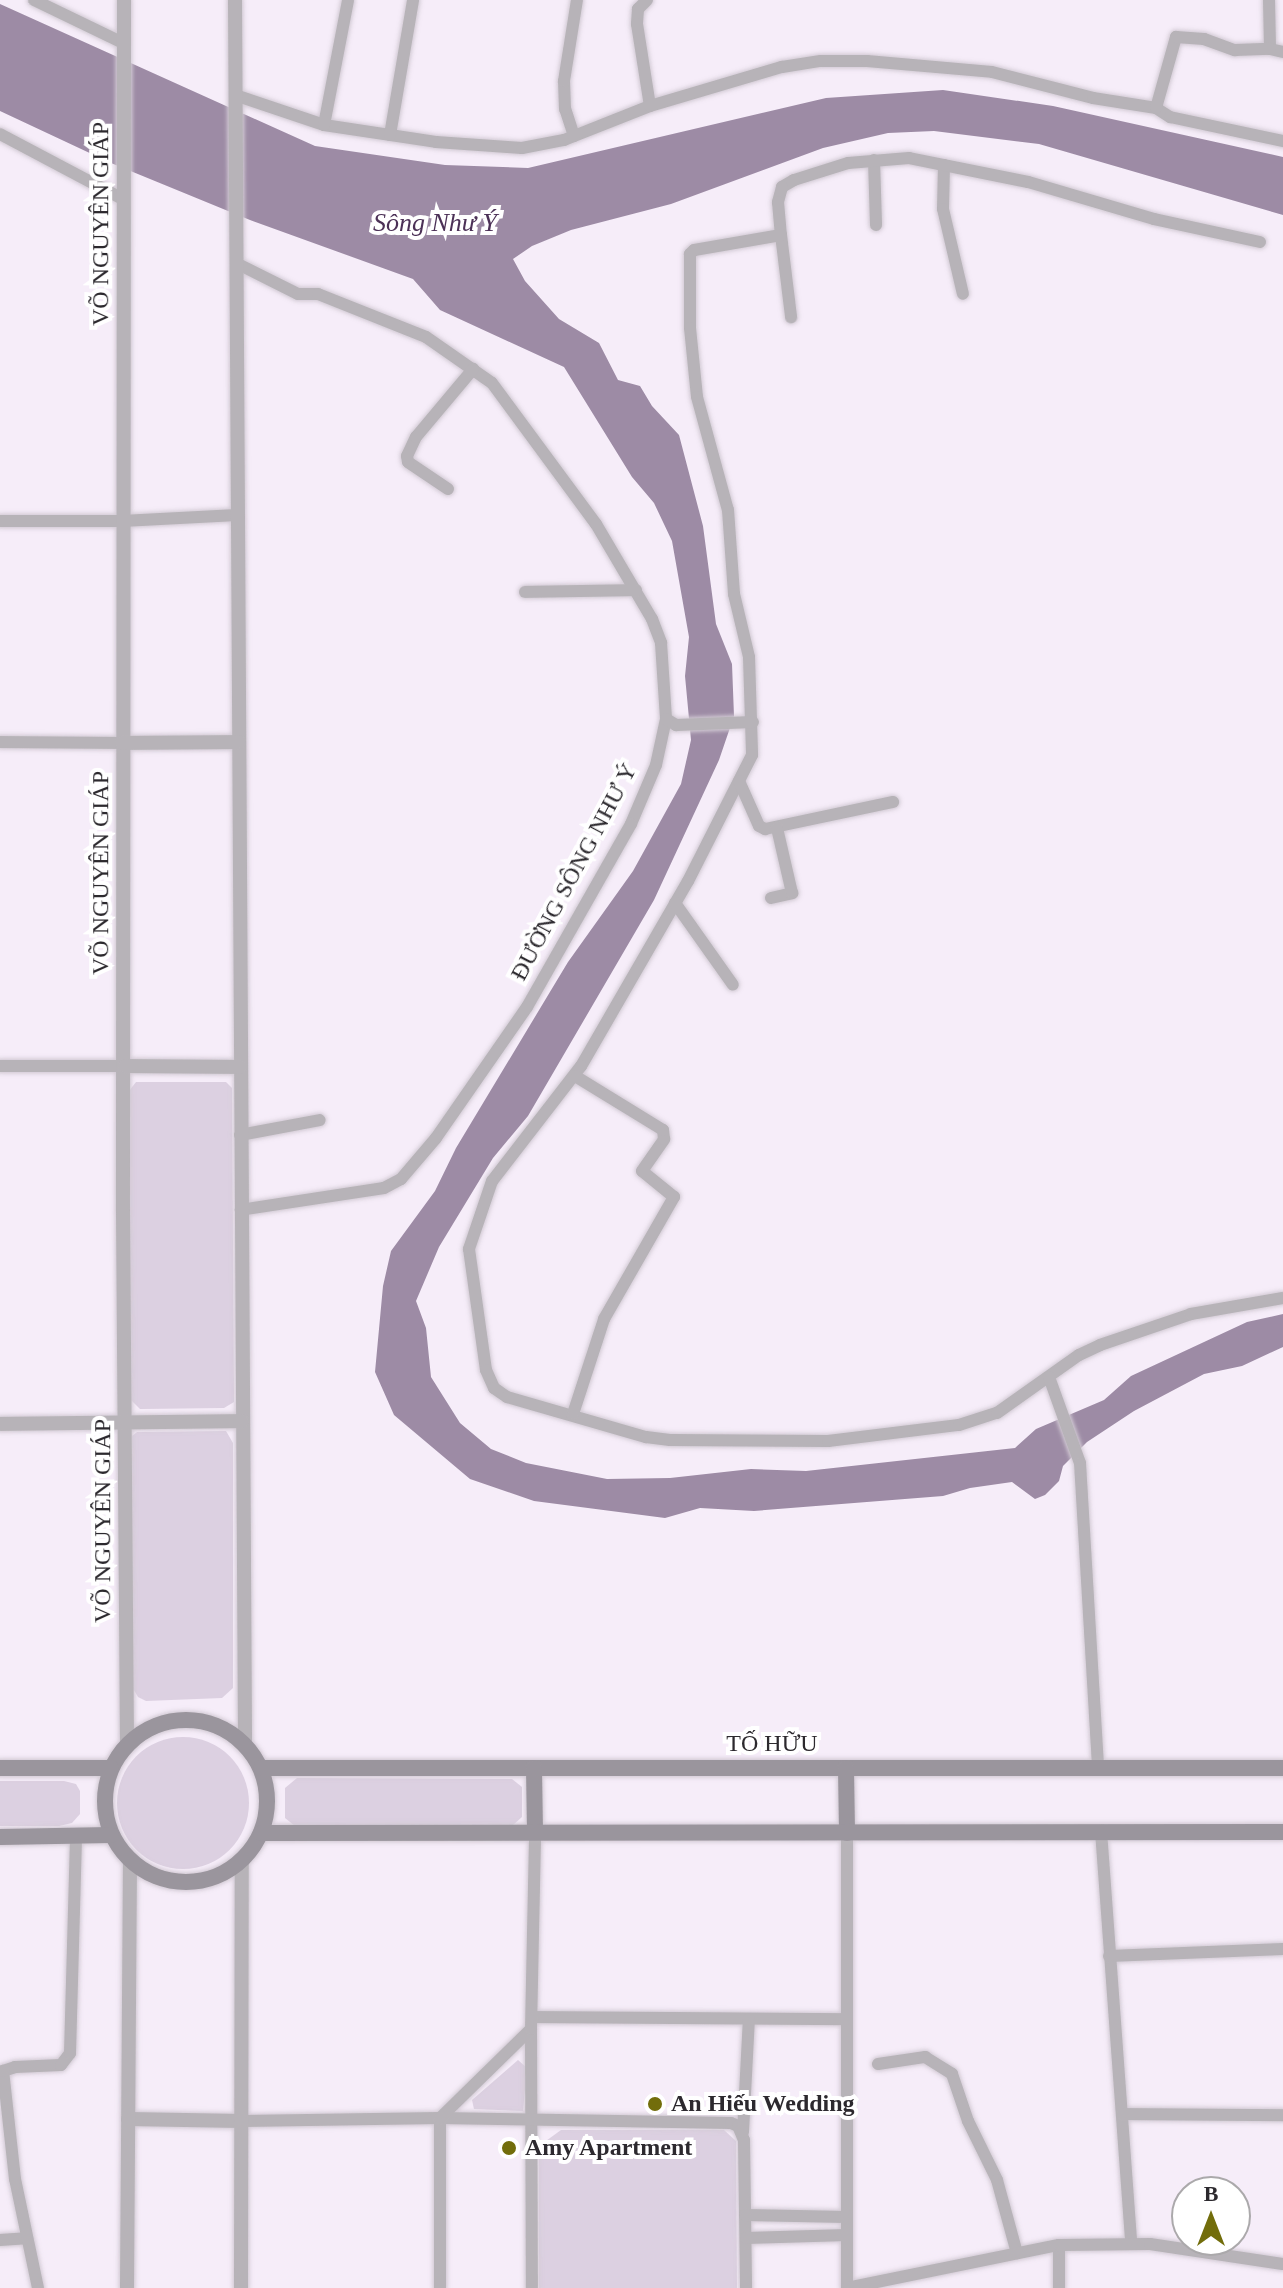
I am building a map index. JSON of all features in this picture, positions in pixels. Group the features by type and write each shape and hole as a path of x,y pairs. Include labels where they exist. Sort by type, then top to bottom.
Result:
{"main road":[{"path":"186,1720 218,1726 245,1745 261,1768 268,1807 261,1833 242,1860 216,1877 187,1882 156,1877 130,1861 111,1835 104,1794 111,1768 127,1745 154,1726 186,1720"},
{"path":"0,1768 111,1768"},
{"name":"TỐ HỮU","path":"261,1768 1283,1768"},
{"path":"534,1768 535,1832"},
{"path":"846,1768 847,1833"},
{"path":"261,1833 1283,1832"},
{"path":"0,1837 111,1835"}],"street":[{"path":"34,0 123,49"},
{"name":"VÕ NGUYÊN GIÁP","path":"124,0 122,743 127,1745"},
{"path":"235,0 245,1745"},
{"path":"324,125 348,0"},
{"path":"390,135 413,0"},
{"path":"574,136 565,109 564,81 577,0"},
{"path":"647,0 638,9 637,24 650,106"},
{"path":"1156,108 1176,37 1204,39 1235,50 1277,51 1269,0"},
{"path":"235,98 324,125 522,148 574,136 650,106 782,67 821,61 867,61 992,72 1093,98 1156,108 1170,117 1283,141"},
{"path":"0,134 123,193"},
{"path":"791,317 778,202 782,187 848,163 909,158 1028,182 1154,219 1260,242"},
{"path":"874,160 876,225"},
{"path":"944,165 943,209 963,294"},
{"path":"781,235 694,250 687,261 697,397 724,485 734,594 749,657 748,723 752,755 675,903 575,1076 500,1168 471,1234 469,1249 486,1370 494,1388 507,1397 646,1437 670,1440 749,1443 892,1436 987,1417 1079,1355 1152,1327 1223,1306 1283,1298"},
{"name":"ĐƯỜNG SÔNG NHƯ Ý","path":"236,263 298,294 318,294 426,337 492,383 512,406 596,524 636,590 661,643 671,722 631,824 534,994 436,1138 401,1179 384,1188 241,1210"},
{"path":"448,489 415,467 407,456 416,437 473,369"},
{"path":"0,521 122,521 237,515"},
{"path":"525,592 636,590"},
{"path":"671,722 748,723"},
{"path":"0,742 239,742"},
{"path":"739,781 759,826 777,828 893,802"},
{"path":"771,898 792,893 777,828"},
{"path":"675,903 733,985"},
{"path":"0,1066 240,1067"},
{"path":"573,1414 604,1319 674,1197 642,1171 664,1139 663,1130 575,1076"},
{"path":"240,1135 320,1120"},
{"path":"1049,1377 1080,1463 1098,1768"},
{"path":"0,1424 242,1421"},
{"path":"1101,1831 1131,2244"},
{"path":"532,2288 535,1832"},
{"path":"847,1833 847,2288 1059,2245 1131,2244 1283,2264"},
{"path":"38,2288 15,2179 3,2071 15,2067 61,2065 70,2053 76,1837"},
{"path":"241,2288 242,1860"},
{"path":"127,2288 130,1861"},
{"path":"1109,1956 1283,1949"},
{"path":"746,2288 743,2132 749,2019"},
{"path":"440,2288 440,2118 532,2023 847,2019"},
{"path":"878,2064 925,2057 952,2074 968,2121 997,2180 1017,2253"},
{"path":"1122,2114 1283,2115"},
{"path":"128,2119 440,2118 731,2123 743,2132"},
{"path":"0,2180 15,2179"},
{"path":"745,2215 847,2217"},
{"path":"746,2238 847,2235"},
{"path":"0,2240 26,2238"},
{"path":"1059,2245 1059,2288"}],"shaded area":[{"path":"136,1082 226,1082 232,1088 234,1402 224,1408 140,1409 131,1400 129,1091"},
{"path":"226,1431 233,1443 233,1688 222,1698 146,1701 138,1697 131,1685 132,1436 137,1432"},
{"path":"183,1737 208,1742 230,1756 244,1778 249,1803 244,1828 230,1850 208,1864 183,1869 158,1864 136,1850 122,1828 117,1803 122,1778 136,1756 158,1742"},
{"path":"297,1778 512,1779 522,1787 522,1817 513,1825 295,1826 285,1818 285,1788"},
{"path":"0,1781 64,1781 76,1784 80,1791 80,1814 72,1823 59,1826 0,1826"},
{"path":"518,2060 527,2068 523,2111 474,2109 472,2100"},
{"path":"561,2130 724,2130 736,2141 737,2288 539,2288 539,2146"}],"water":[{"name":"Sông Như Ý","path":"0,4 315,146 445,165 528,168 826,98 943,90 1053,106 1283,157 1283,215 1039,144 934,131 888,133 823,148 671,204 571,230 532,246 513,259 525,281 559,319 599,343 618,380 640,386 652,406 679,435 703,526 716,624 732,664 734,716 719,760 654,900 528,1116 493,1158 439,1247 416,1301 426,1328 431,1377 460,1423 491,1449 526,1463 607,1479 670,1478 751,1469 806,1471 1015,1448 1036,1429 1104,1400 1131,1376 1247,1322 1283,1314 1283,1347 1242,1366 1204,1374 1134,1411 1087,1442 1063,1466 1059,1481 1045,1495 1035,1499 1012,1482 970,1488 943,1496 754,1511 700,1508 665,1518 534,1501 470,1479 394,1415 375,1372 383,1286 391,1251 435,1191 456,1148 568,962 633,871 681,784 691,740 685,676 689,637 672,541 654,503 632,477 564,367 440,310 413,279 250,220 111,163 0,111"}],"place":[{"name":"An Hiếu Wedding","path":"655,2104"},
{"name":"Amy Apartment","path":"509,2148"}]}
